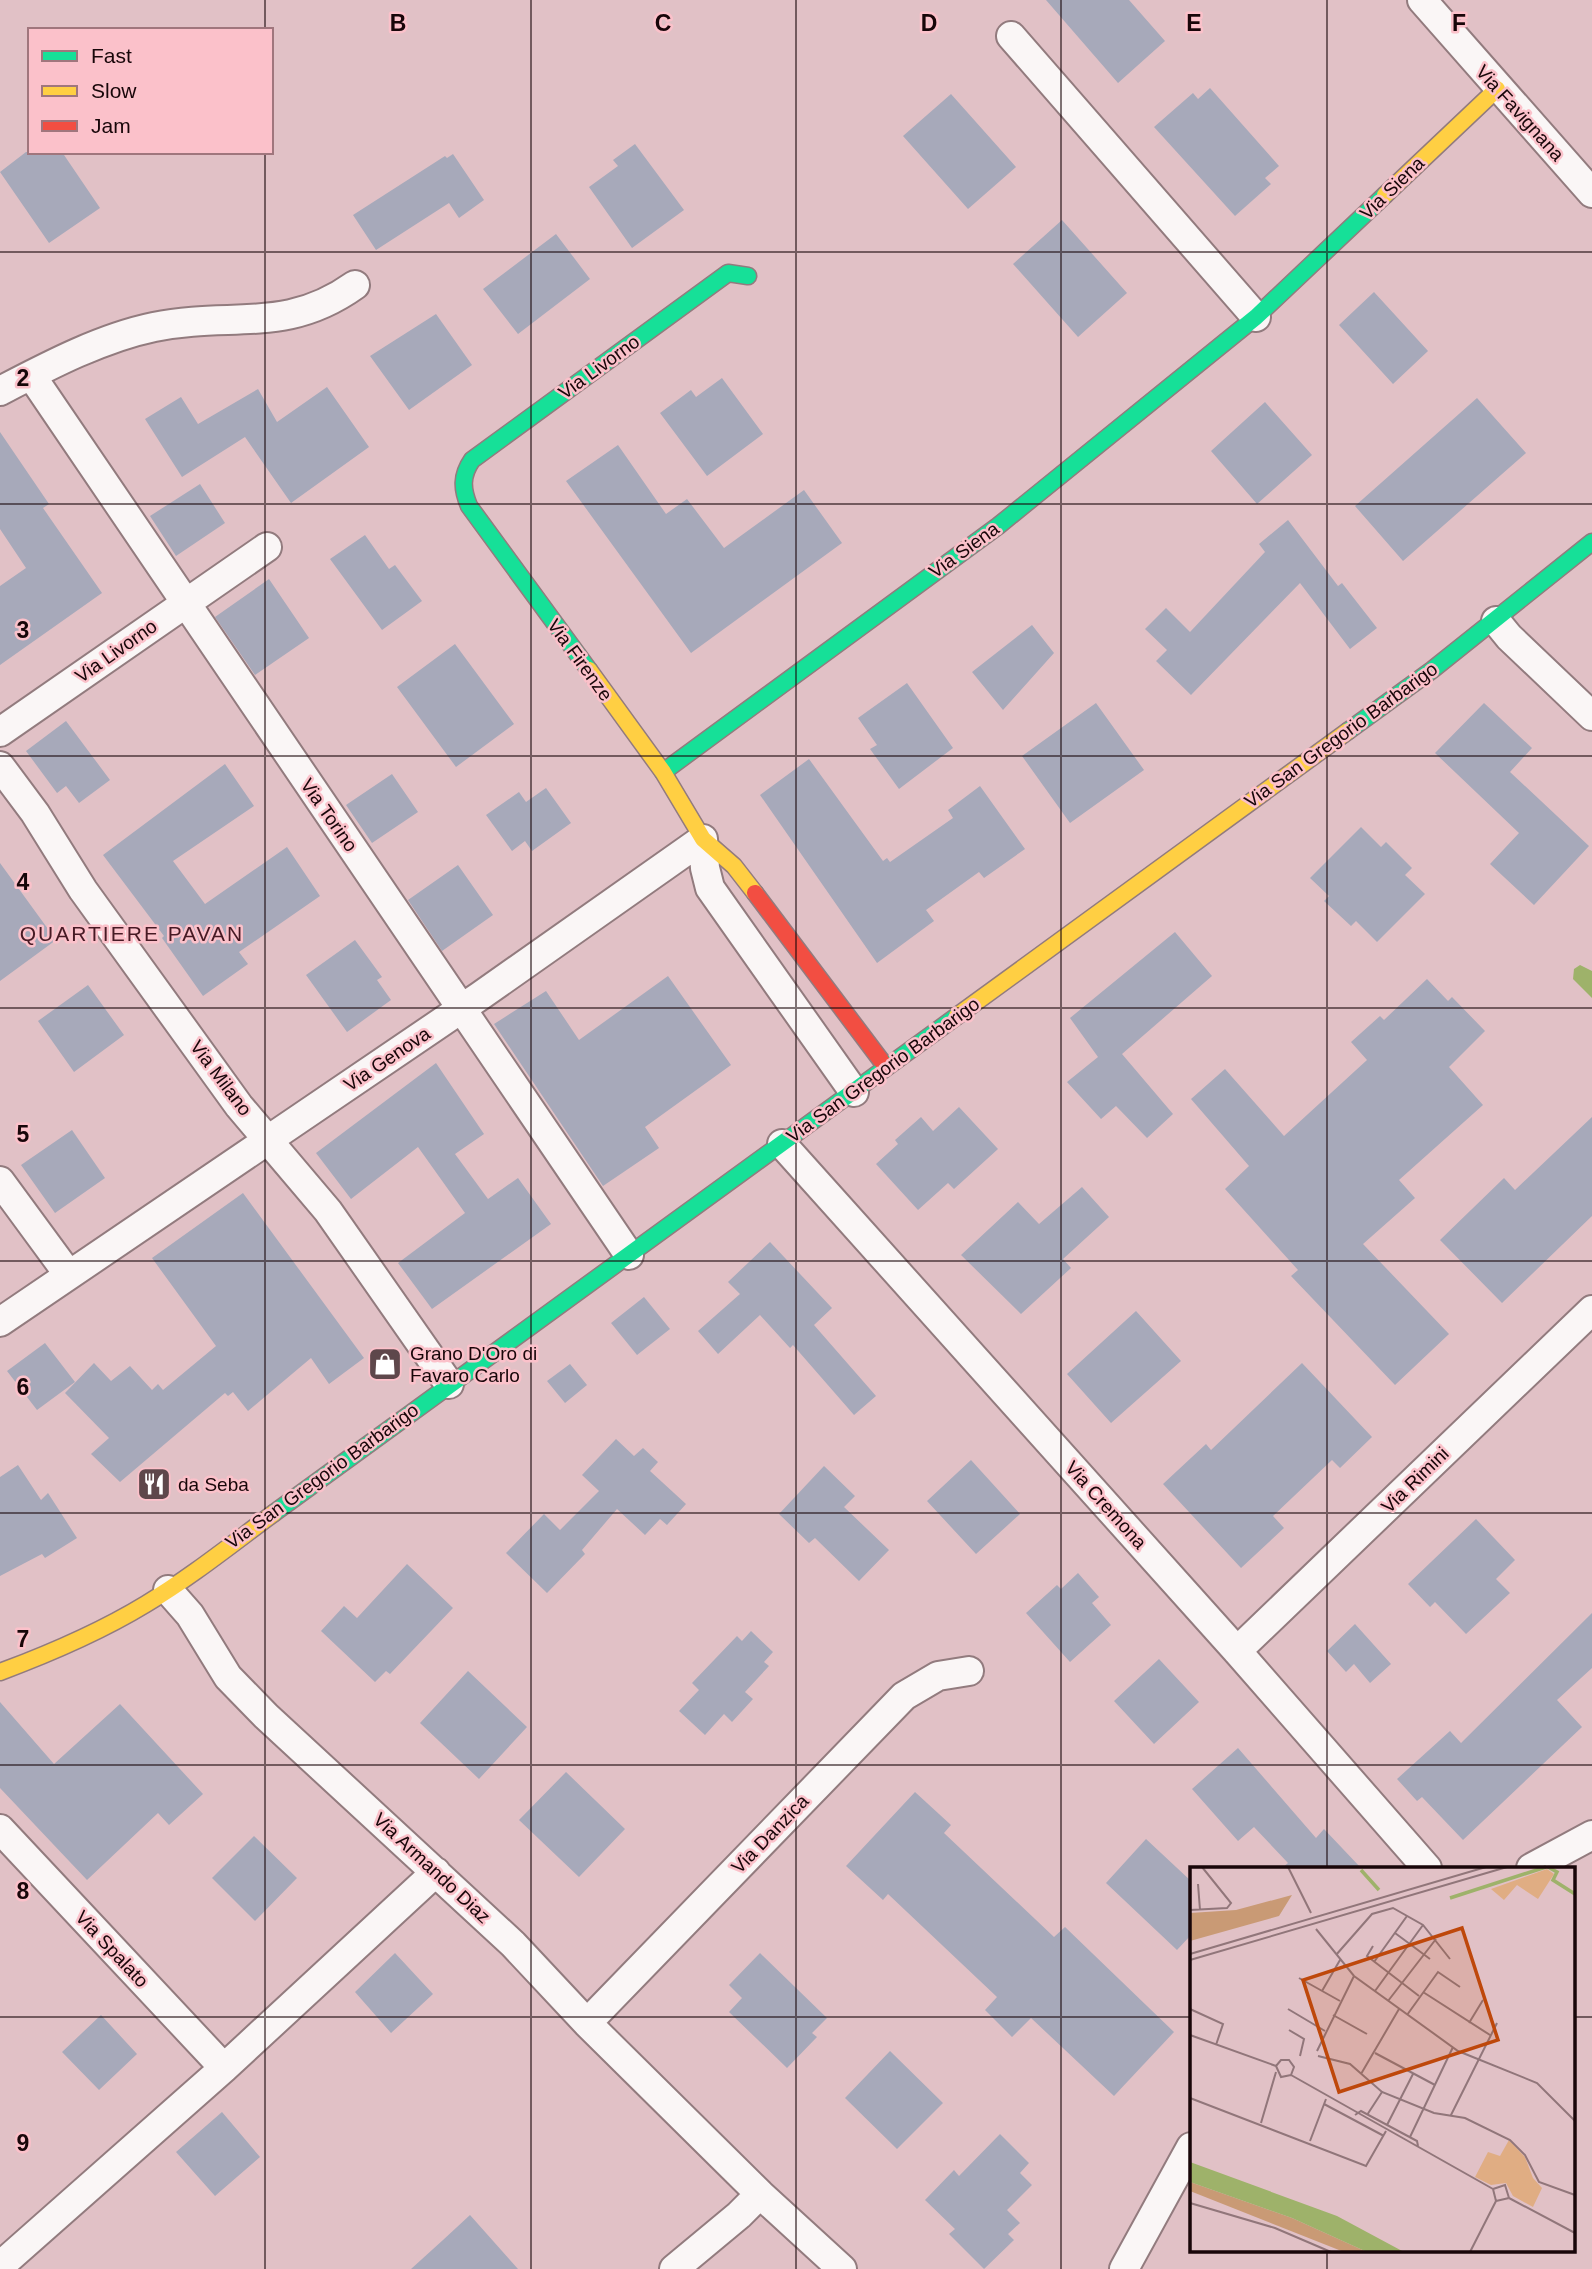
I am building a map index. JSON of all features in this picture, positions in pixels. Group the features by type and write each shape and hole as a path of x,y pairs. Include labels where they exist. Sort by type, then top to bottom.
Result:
{"street":[{"name":"Via Favignana","path":"1422,0 1497,89 1592,193"},
{"path":"1011,36 1256,317"},
{"name":"Via Siena","path":"663,772 998,526 1256,317 1497,89"},
{"name":"Via Livorno","path":"461,480 472,460 728,273 748,276"},
{"path":"0,391 110,341 153,327 194,321 285,318 316,310 355,285"},
{"name":"Via Torino","path":"31,375 183,604 629,1255"},
{"name":"Via Firenze","path":"461,480 469,506 663,772 703,839 734,866 886,1067"},
{"name":"Via San Gregorio Barbarigo","path":"168,1590 1496,621 1592,542"},
{"name":"Via Livorno","path":"0,732 267,547"},
{"path":"1496,621 1508,637 1592,716"},
{"name":"Via Milano","path":"0,766 35,813 83,890 239,1106 270,1139 328,1211 449,1384"},
{"name":"Via Firenze","path":"703,839 705,868 710,888 854,1092"},
{"name":"Via Genova","path":"0,1322 461,1008 703,839"},
{"name":"Via Cremona","path":"782,1144 1237,1651 1426,1867"},
{"path":"0,1181 69,1275"},
{"name":"Via Rimini","path":"1237,1651 1592,1310"},
{"path":"0,1672 62,1649 118,1622 168,1590"},
{"name":"Via Armando Diaz","path":"168,1590 190,1615 204,1643 228,1677 266,1716 513,1944 587,2023 760,2193 842,2269"},
{"name":"Via Danzica","path":"587,2023 904,1696 938,1676 969,1671"},
{"name":"Via Spalato","path":"0,1829 224,2068"},
{"path":"1533,1867 1592,1835"},
{"path":"0,2266 224,2068 436,1872"},
{"path":"1124,2269 1190,2149"},
{"path":"674,2269 739,2215 760,2193"}],"shaded area":[{"path":"1580,965 1592,971 1592,998 1573,979 1574,969"}],"building":[{"path":"1046,0 1129,0 1165,41 1118,83"},
{"path":"1210,88 1279,166 1265,178 1271,184 1235,216 1154,127 1193,93 1198,99"},
{"path":"951,94 1016,167 968,209 903,136"},
{"path":"635,144 684,210 632,248 589,187 618,166 613,160"},
{"path":"26,152 63,154 100,208 49,243 0,172"},
{"path":"453,154 484,200 459,218 449,203 376,250 353,215 445,156 447,158"},
{"path":"1062,220 1127,293 1078,337 1013,264"},
{"path":"556,234 590,279 518,334 483,289"},
{"path":"1374,292 1428,351 1393,384 1339,325"},
{"path":"436,314 472,365 409,410 370,356"},
{"path":"722,378 763,434 707,476 660,413 691,390 696,397"},
{"path":"327,387 369,447 291,503 245,437 182,477 145,419 181,397 198,424 258,389 277,422"},
{"path":"1477,398 1526,453 1403,561 1355,506"},
{"path":"1265,402 1312,455 1257,504 1211,451"},
{"path":"0,432 49,504 43,508 102,593 0,665 0,586 26,568 0,529"},
{"path":"618,445 666,514 687,499 724,548 804,490 842,543 691,653 566,481"},
{"path":"200,484 225,523 176,556 150,516"},
{"path":"1288,520 1338,586 1342,583 1377,628 1350,649 1300,583 1191,695 1156,661 1167,650 1145,629 1166,608 1190,632 1265,552 1259,544"},
{"path":"365,535 389,569 395,565 422,601 382,630 330,559"},
{"path":"269,579 309,638 255,675 215,617"},
{"path":"1032,625 1054,653 1003,710 972,672"},
{"path":"455,644 514,724 456,767 397,687"},
{"path":"907,683 953,748 899,789 870,749 877,745 858,718"},
{"path":"1096,703 1144,770 1070,823 1022,756"},
{"path":"1484,703 1532,748 1510,772 1589,846 1534,905 1490,864 1519,833 1435,753"},
{"path":"66,721 110,780 79,803 66,786 57,793 26,751"},
{"path":"809,759 883,861 887,858 890,862 953,818 948,810 980,786 1025,849 984,878 979,872 926,910 934,921 877,963 760,795"},
{"path":"225,764 254,806 173,861 205,904 287,847 320,896 239,952 248,964 203,996 162,938 164,936 103,855"},
{"path":"392,774 418,812 372,843 346,805"},
{"path":"546,788 571,823 532,851 525,841 512,851 486,815 519,792 526,802"},
{"path":"1361,827 1381,847 1386,842 1412,868 1405,875 1425,894 1377,942 1356,921 1351,926 1324,901 1329,896 1310,878"},
{"path":"0,863 56,940 0,981"},
{"path":"458,865 493,915 442,951 408,900"},
{"path":"1175,932 1212,976 1122,1054 1173,1114 1147,1138 1116,1106 1101,1119 1067,1082 1098,1057 1070,1018"},
{"path":"355,940 382,977 377,980 391,1000 347,1032 306,975"},
{"path":"668,976 731,1065 645,1127 659,1148 603,1186 494,1024 546,991 579,1040"},
{"path":"1427,979 1448,1001 1452,997 1485,1031 1449,1067 1483,1105 1399,1180 1415,1198 1363,1244 1449,1334 1395,1385 1291,1276 1298,1270 1225,1189 1249,1166 1191,1099 1225,1069 1284,1136 1367,1060 1351,1042 1380,1016 1384,1020"},
{"path":"88,985 124,1035 74,1072 38,1021"},
{"path":"436,1063 484,1134 455,1154 488,1199 518,1178 551,1224 432,1309 398,1263 465,1213 418,1147 351,1199 316,1153"},
{"path":"959,1107 998,1149 954,1189 948,1183 918,1210 876,1164 898,1144 895,1140 921,1117 933,1131"},
{"path":"1592,1117 1592,1216 1502,1303 1440,1240 1504,1178 1515,1190"},
{"path":"72,1130 105,1178 55,1213 21,1165"},
{"path":"1082,1187 1109,1217 1063,1259 1071,1268 1021,1314 961,1255 1018,1202 1039,1224"},
{"path":"243,1193 364,1358 329,1384 311,1358 248,1411 233,1392 228,1396 225,1393 120,1482 91,1454 109,1438 65,1393 94,1363 111,1381 130,1366 152,1390 158,1384 163,1390 216,1346 152,1258"},
{"path":"770,1242 832,1308 814,1325 876,1396 854,1415 793,1345 790,1348 760,1315 718,1354 698,1331 740,1294 728,1282"},
{"path":"644,1297 670,1329 637,1355 611,1323"},
{"path":"1136,1311 1181,1361 1111,1423 1067,1374"},
{"path":"45,1343 75,1382 37,1410 7,1371"},
{"path":"1302,1363 1372,1437 1340,1468 1332,1460 1273,1516 1284,1528 1241,1568 1163,1484 1206,1444 1211,1450"},
{"path":"570,1364 587,1385 565,1403 547,1381"},
{"path":"616,1439 634,1456 643,1448 658,1462 650,1471 686,1504 667,1525 660,1519 645,1535 617,1509 582,1550 585,1554 547,1593 506,1553 544,1514 560,1530 599,1491 582,1475"},
{"path":"971,1460 1020,1514 976,1554 927,1501"},
{"path":"18,1465 41,1500 48,1493 77,1538 45,1558 42,1554 0,1576 0,1477"},
{"path":"824,1466 855,1496 844,1507 889,1550 859,1581 815,1538 809,1543 779,1514"},
{"path":"1476,1519 1515,1560 1496,1579 1510,1593 1466,1634 1435,1602 1430,1607 1408,1584"},
{"path":"407,1564 453,1608 390,1674 386,1671 375,1682 321,1631 344,1606 357,1618"},
{"path":"1078,1573 1099,1597 1092,1603 1111,1625 1070,1662 1026,1613 1057,1585 1061,1589"},
{"path":"1592,1613 1592,1668 1557,1700 1582,1727 1463,1840 1422,1797 1417,1801 1397,1779 1450,1731 1461,1743"},
{"path":"1355,1624 1391,1664 1370,1683 1354,1664 1346,1672 1327,1651"},
{"path":"751,1631 773,1652 764,1662 769,1666 745,1692 753,1699 732,1722 724,1714 705,1735 679,1711 699,1690 692,1683 737,1636 742,1641"},
{"path":"1159,1659 1199,1702 1154,1744 1114,1701"},
{"path":"468,1671 527,1727 479,1779 420,1723"},
{"path":"0,1702 54,1764 120,1704 203,1794 169,1825 158,1813 87,1880 0,1788"},
{"path":"1238,1748 1316,1838 1324,1829 1360,1867 1283,1867 1288,1863 1254,1827 1238,1841 1192,1789"},
{"path":"566,1772 625,1829 579,1877 519,1820"},
{"path":"915,1792 951,1825 944,1833 1054,1937 1065,1927 1174,2032 1114,2096 1031,2018 1012,2037 985,2010 997,1997 888,1894 883,1900 846,1866"},
{"path":"254,1836 297,1878 255,1921 212,1878"},
{"path":"1146,1839 1190,1880 1190,1936 1177,1950 1106,1883"},
{"path":"395,1953 433,1994 391,2033 355,1992"},
{"path":"760,1953 827,2018 812,2033 817,2037 787,2068 729,2012 742,1998 729,1985"},
{"path":"101,2015 137,2054 99,2090 62,2052"},
{"path":"890,2051 943,2103 897,2149 845,2098"},
{"path":"222,2112 260,2157 215,2196 176,2152"},
{"path":"1000,2134 1029,2163 1020,2173 1032,2185 1007,2210 1020,2223 1008,2234 1014,2240 984,2269 949,2234 955,2229 925,2200 954,2170 959,2176"},
{"path":"470,2215 518,2269 411,2269 443,2240"}],"traffic: fast":[{"path":"663,772 998,526 1256,317 1385,195"},
{"path":"589,670 469,506 464,488 466,472 472,460 728,273 748,276"},
{"path":"1348,731 1432,670 1592,542"},
{"path":"274,1513 957,1016"}],"traffic: slow":[{"path":"1385,195 1497,89"},
{"path":"589,670 663,772 703,839 734,866 755,893"},
{"path":"957,1016 1348,731"},
{"path":"0,1672 75,1641 129,1614 179,1583 274,1513"}],"traffic: jam":[{"path":"755,893 886,1067"}],"place":[{"name":"Grano D'Oro di Favaro Carlo","path":"385,1364"},
{"name":"da Seba","path":"154,1484"}],"district":[{"name":"QUARTIERE PAVAN","path":"132,933"}]}
